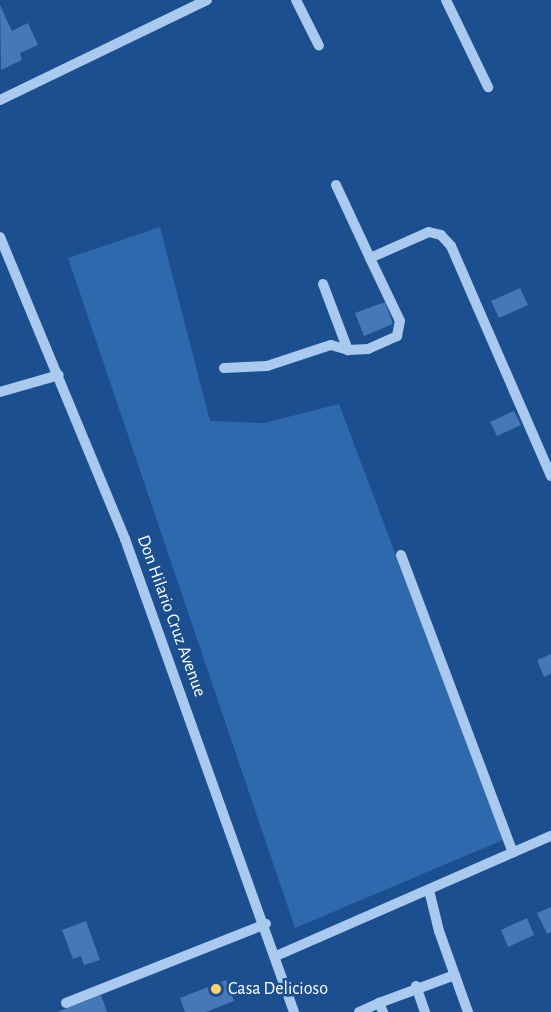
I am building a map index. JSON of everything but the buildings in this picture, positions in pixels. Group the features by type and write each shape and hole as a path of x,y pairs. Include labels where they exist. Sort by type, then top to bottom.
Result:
{"street":[{"path":"0,100 207,0"},
{"path":"296,0 319,46"},
{"path":"446,0 488,87"},
{"path":"224,368 267,366 332,345 348,350 368,350 390,342 400,332 400,321 336,185"},
{"path":"370,258 429,232 441,235 451,246 551,476"},
{"name":"Don Hilario Cruz Avenue","path":"0,237 125,539 266,924 290,1011"},
{"path":"323,284 348,350"},
{"path":"0,392 59,375"},
{"path":"401,555 513,853"},
{"path":"276,956 551,836"},
{"path":"429,890 468,1012"},
{"path":"66,1003 266,924"},
{"path":"359,1012 381,1008 416,986 455,975"},
{"path":"416,986 425,1012"}],"shaded area":[{"path":"160,227 210,421 264,423 339,404 503,840 295,928 68,258"}],"place":[{"name":"Casa Delicioso","path":"216,989"}]}
